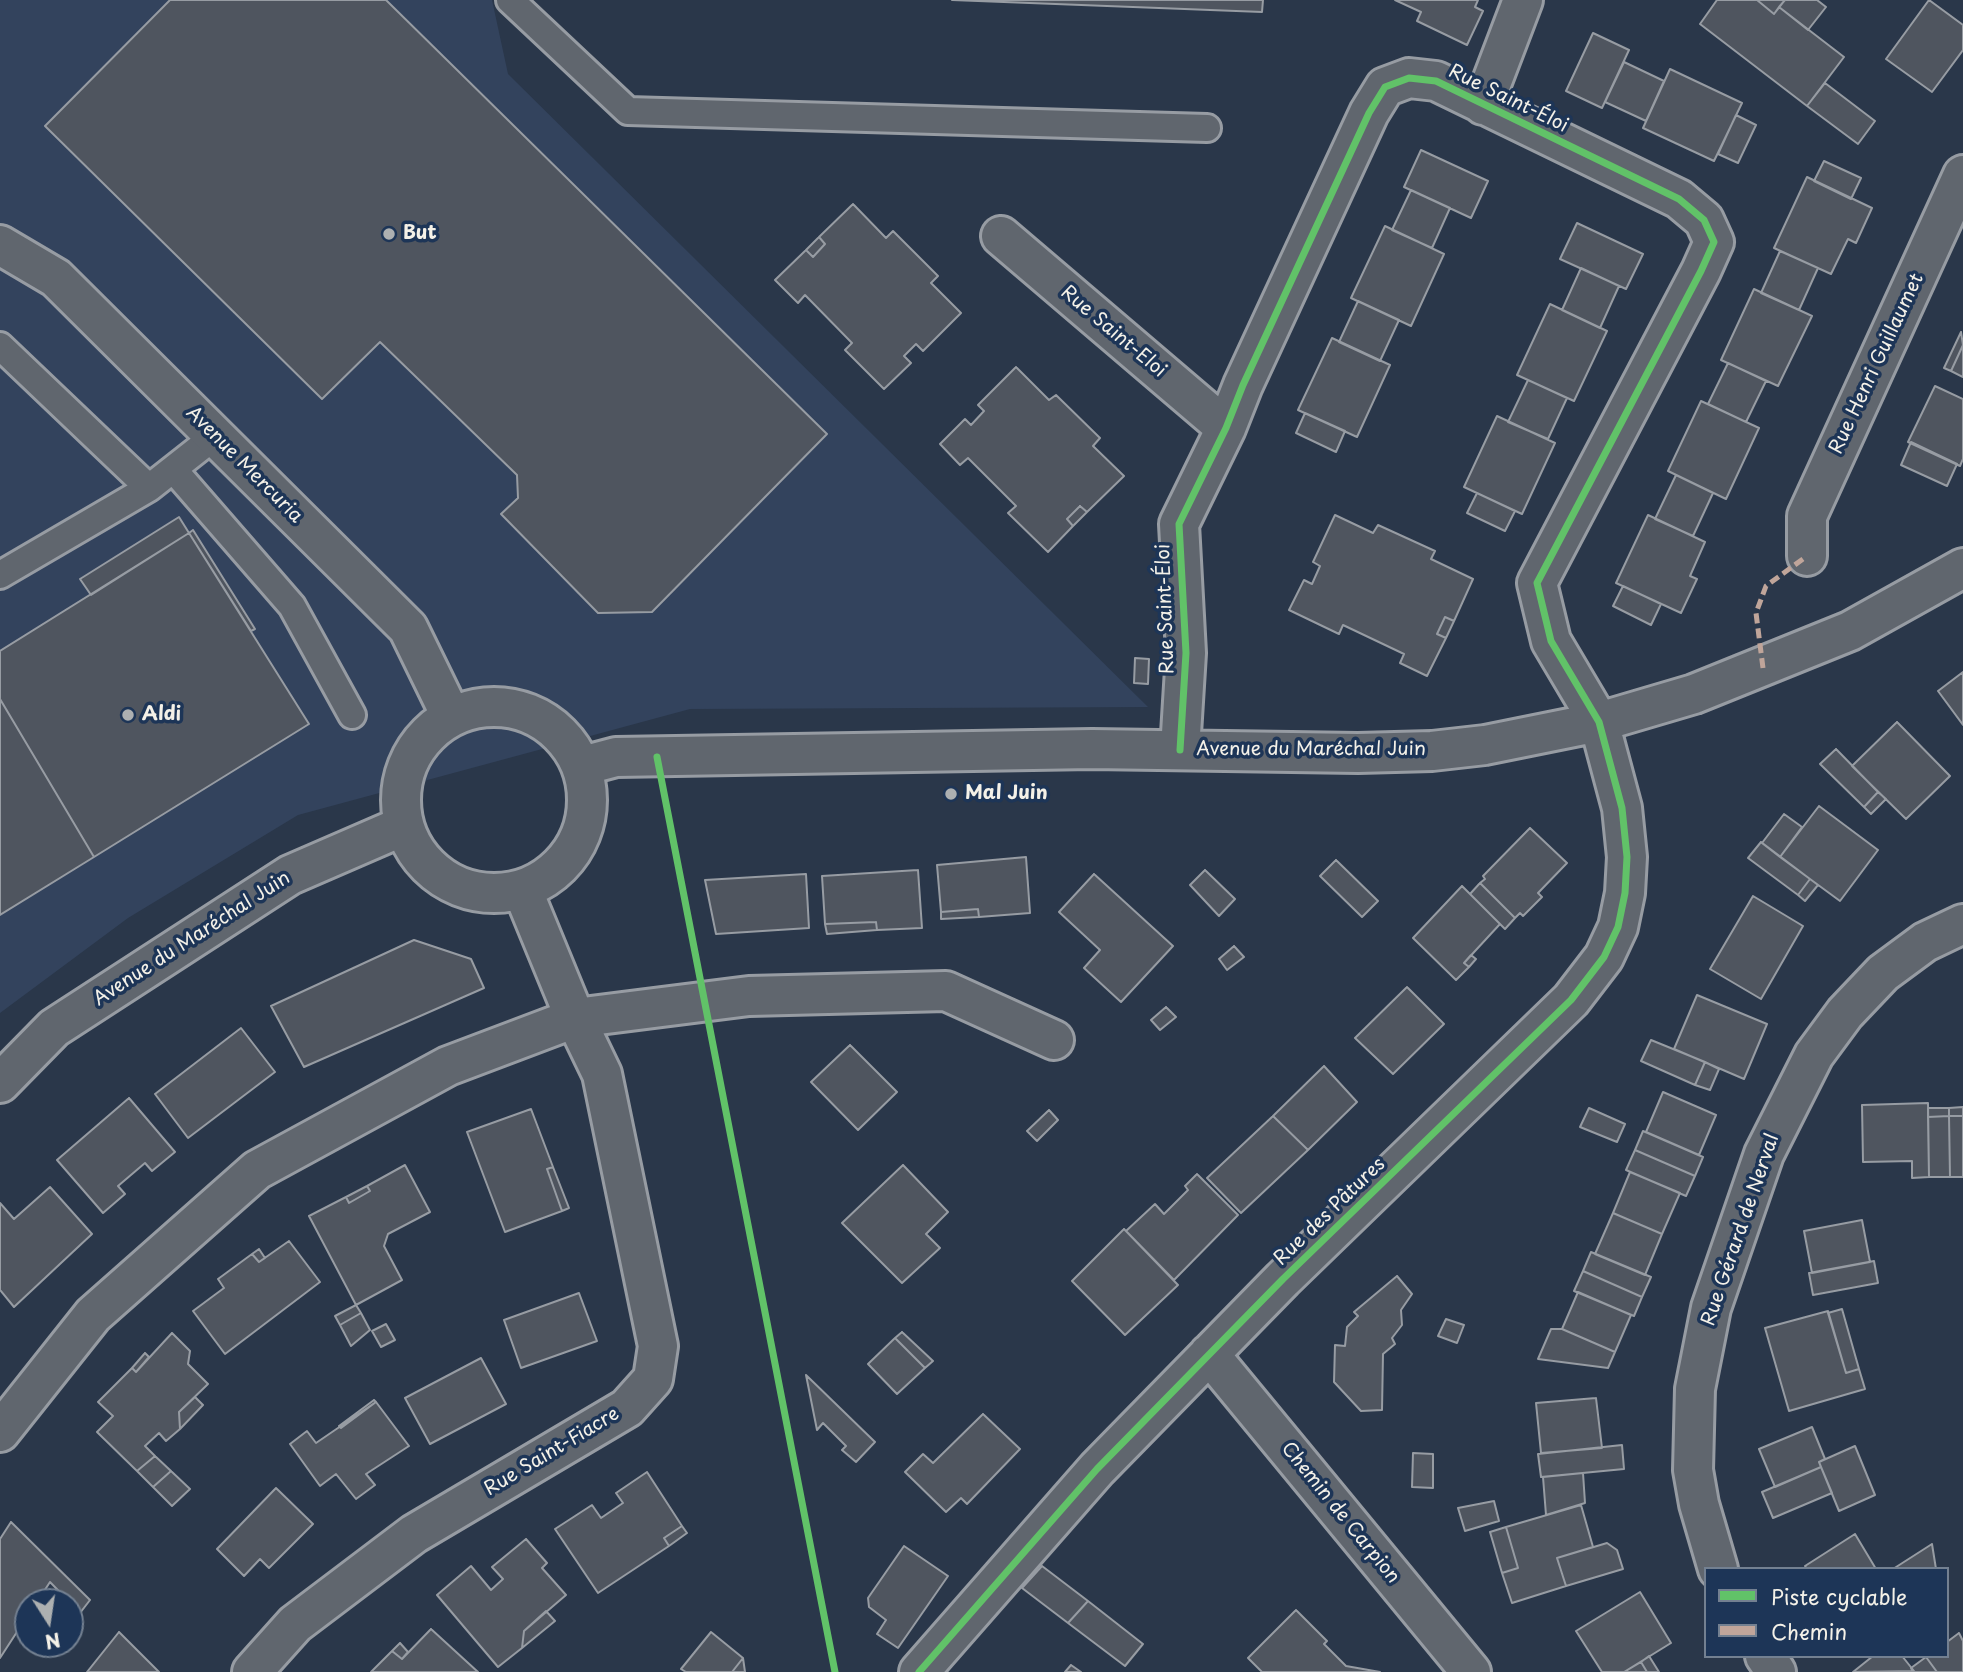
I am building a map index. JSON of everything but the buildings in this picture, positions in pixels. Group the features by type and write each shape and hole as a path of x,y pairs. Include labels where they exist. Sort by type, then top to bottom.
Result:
{"street":[{"path":"1483,105 1522,0"},
{"name":"Rue Saint-Éloi","path":"1180,750 1186,653 1179,524 1226,428 1243,385 1369,113 1385,88 1409,78 1436,81 1679,199 1704,220 1714,242 1536,583 1551,641 1599,722"},
{"name":"Rue Henri Guillaumet","path":"1807,556 1807,516 1963,175"},
{"name":"Rue Saint-Eloi","path":"1000,236 1226,428"},
{"name":"Avenue Mercuria","path":"0,245 57,278 408,628 451,716"},
{"name":"Avenue du Maréchal Juin","path":"582,766 616,757 1092,749 1358,753 1432,751 1485,745 1599,722 1693,694 1850,631 1963,568"},
{"path":"481,707 522,711 542,719 566,738 582,766 588,796 584,827 575,845 549,876 522,890 492,894 463,889 436,874 416,853 403,826 400,794 407,763 425,736 451,716 481,707"},
{"name":"Rue des Pâtures","path":"919,1672 1097,1469 1209,1354 1571,1000 1604,957 1618,927 1625,893 1627,857 1622,808 1599,722"},
{"name":"Avenue du Maréchal Juin","path":"0,1083 54,1028 290,875 403,826"},
{"name":"Rue Saint-Fiacre","path":"253,1672 295,1624 414,1534 627,1408 653,1379 658,1346 602,1074 575,1018 522,890"},
{"name":"Rue Gérard de Nerval","path":"1717,1567 1699,1504 1693,1470 1695,1389 1711,1308 1764,1154 1814,1055 1844,1013 1882,973 1926,942 1963,924"},
{"path":"0,1432 93,1315 257,1170 448,1066 575,1018 749,996 946,991 1054,1040"},
{"name":"Chemin de Carpion","path":"1209,1354 1471,1672"}],"lane":[{"path":"510,1 628,111 1207,128"},
{"path":"0,346 149,488"},
{"path":"0,575 149,488 215,436"},
{"path":"173,469 292,606 352,715"}],"shaded area":[{"path":"0,0 492,0 508,74 1148,707 690,709 298,815 128,918 0,1013"}],"marked path":[{"path":"1763,668 1756,613 1766,586 1807,556"}],"cycle path":[{"path":"919,1672 1097,1469 1283,1279 1571,1000 1604,957 1618,927 1625,893 1627,857 1622,808 1599,722 1551,641 1537,583 1701,271 1714,242 1704,220 1679,199 1436,81 1409,78 1385,87 1369,113 1243,385 1226,428 1179,524 1186,653 1180,750"},
{"path":"657,757 835,1672"}],"place":[{"name":"But","path":"389,234"},
{"name":"Aldi","path":"128,715"},
{"name":"Mal Juin","path":"951,794"}]}
